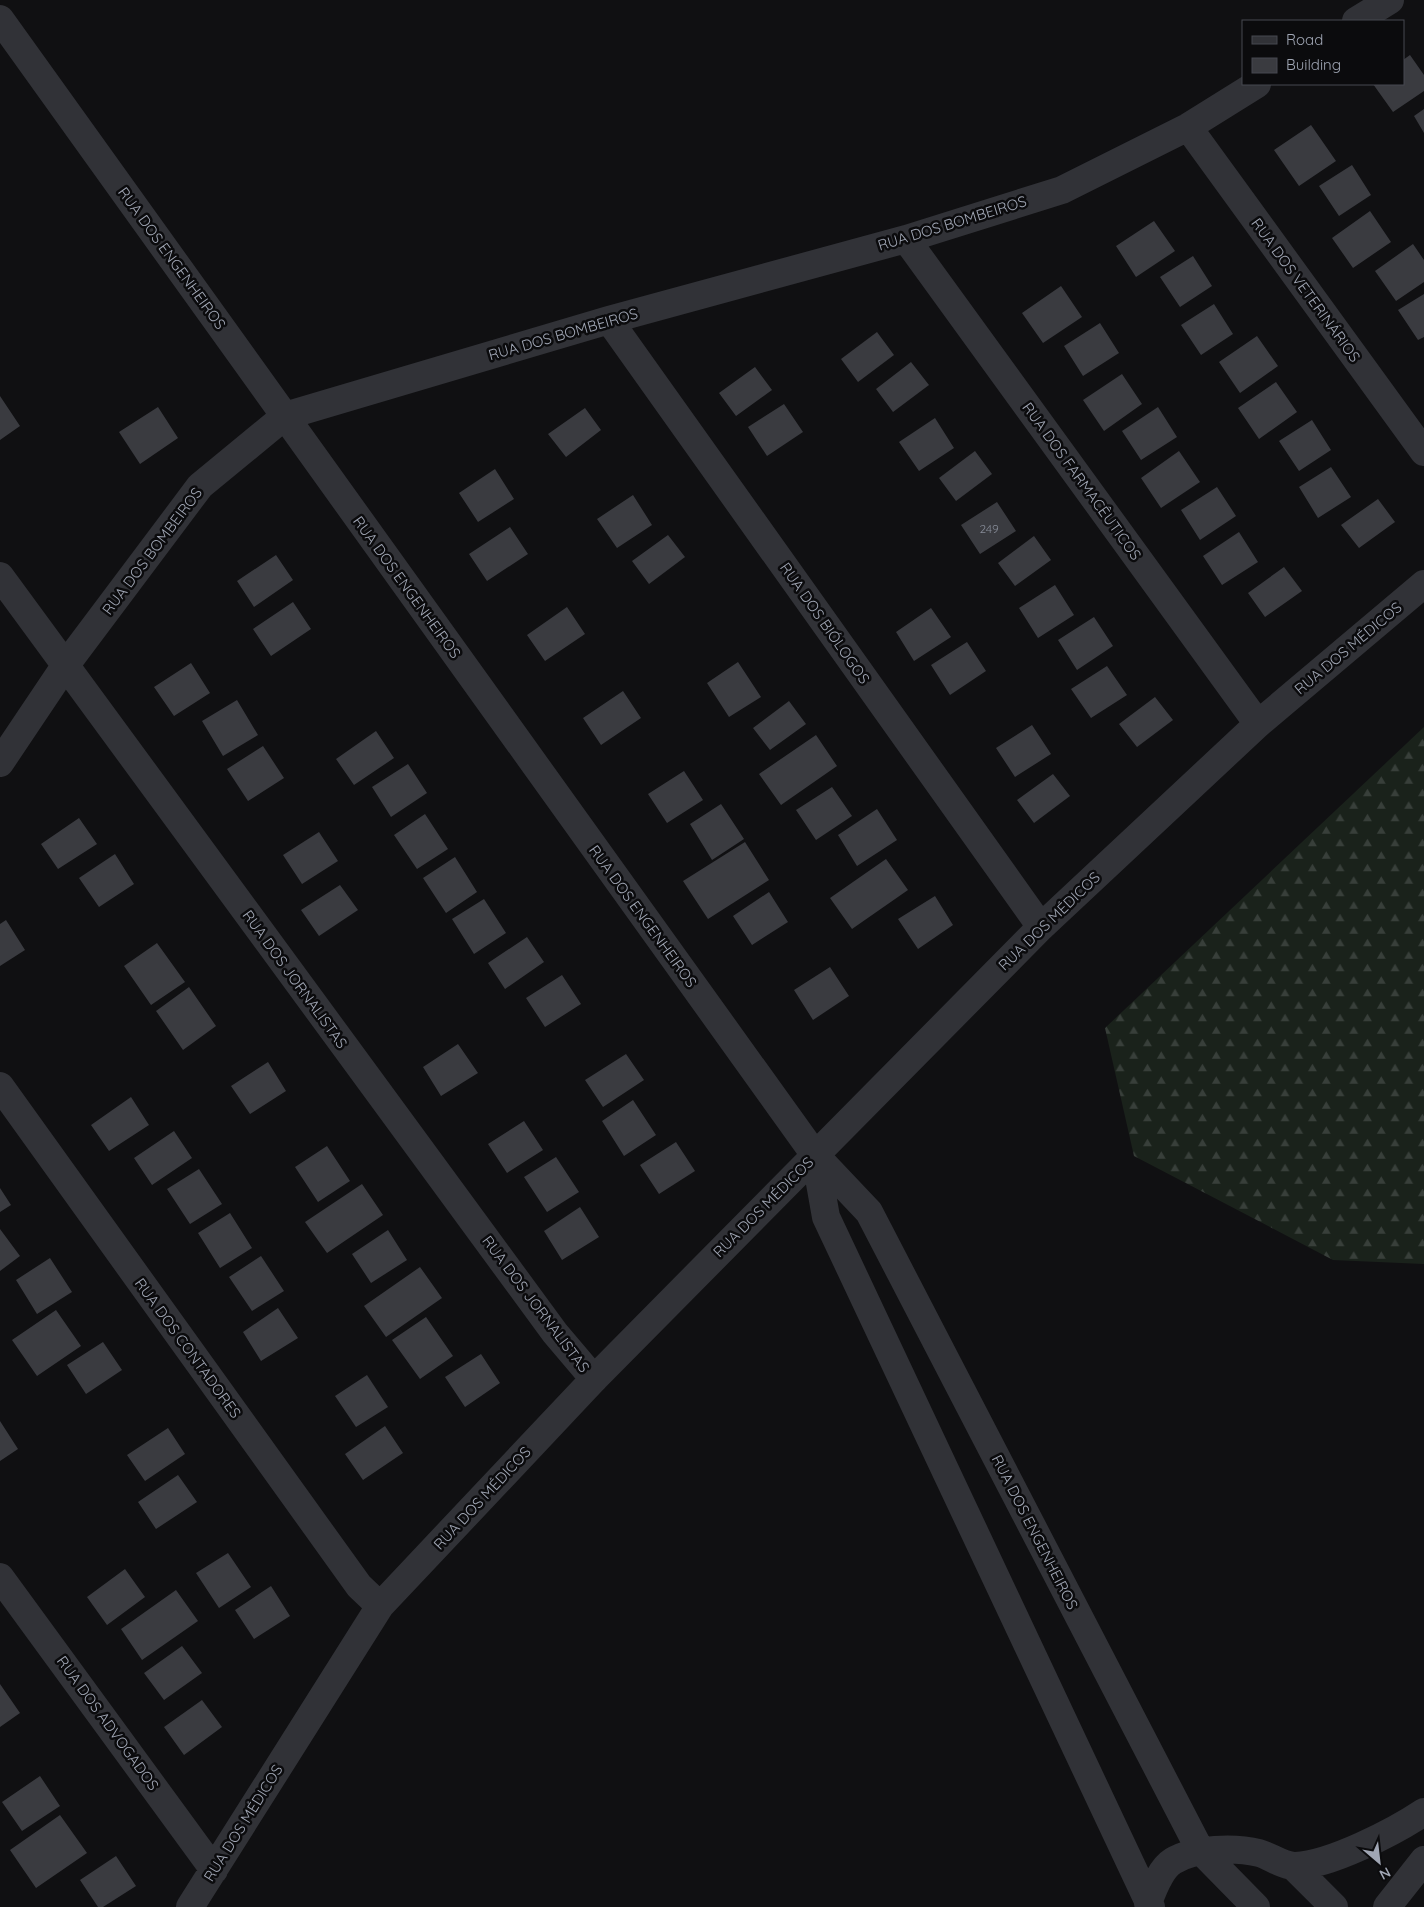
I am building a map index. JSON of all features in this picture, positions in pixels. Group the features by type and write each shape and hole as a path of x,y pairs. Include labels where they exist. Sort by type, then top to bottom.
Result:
{"street":[{"path":"1358,20 1390,0"},
{"name":"RUA DOS ENGENHEIROS","path":"0,19 815,1155 869,1212 1200,1850 1256,1907"},
{"name":"RUA DOS BOMBEIROS","path":"0,763 65,666 200,486 285,416 609,320 906,239 1062,190 1188,127 1255,85"},
{"name":"RUA DOS VETERINÁRIOS","path":"1188,127 1424,452"},
{"name":"RUA DOS FARMACÊUTICOS","path":"906,239 1258,724"},
{"name":"RUA DOS BIÓLOGOS","path":"609,320 1040,927"},
{"name":"RUA DOS JORNALISTAS","path":"0,576 555,1333 594,1379"},
{"name":"RUA DOS MÉDICOS","path":"190,1907 380,1606 594,1379 1040,927 1258,724 1424,584"},
{"name":"RUA DOS CONTADORES","path":"0,1086 359,1586 380,1606"},
{"name":"RUA DOS ENGENHEIROS","path":"815,1155 826,1217 1150,1905"},
{"name":"RUA DOS ADVOGADOS","path":"0,1578 214,1870"},
{"path":"1294,1866 1337,1856 1404,1826 1424,1812"},
{"path":"1150,1905 1156,1882 1172,1861 1200,1850 1258,1852 1294,1866 1334,1907"},
{"path":"1387,1907 1424,1860"}],"green space":[{"path":"1424,727 1424,1264 1333,1260 1134,1156 1105,1028"}],"building":[{"path":"1410,55 1424,75 1424,91 1393,112 1374,85 1404,85 1404,59"},
{"path":"1424,109 1424,133 1414,116"},
{"path":"1311,125 1336,161 1299,186 1274,150"},
{"path":"1352,165 1371,195 1339,216 1319,186"},
{"path":"1370,211 1391,242 1353,268 1332,238"},
{"path":"1154,221 1175,251 1136,277 1116,246"},
{"path":"1413,244 1424,260 1424,282 1396,301 1375,271"},
{"path":"1193,256 1212,286 1180,307 1160,277"},
{"path":"1061,286 1082,317 1043,343 1022,313"},
{"path":"1424,294 1424,337 1418,340 1398,310"},
{"path":"1214,304 1233,334 1201,355 1181,325"},
{"path":"1100,323 1119,353 1083,376 1064,346"},
{"path":"877,332 894,355 858,382 841,359"},
{"path":"1257,336 1278,366 1240,393 1219,362"},
{"path":"911,362 929,385 893,412 876,389"},
{"path":"755,367 772,390 736,416 719,393"},
{"path":"1122,374 1142,404 1104,431 1083,400"},
{"path":"1276,382 1297,412 1259,439 1238,408"},
{"path":"0,396 20,426 0,440"},
{"path":"784,404 803,432 767,456 748,427"},
{"path":"158,407 178,438 140,464 119,432"},
{"path":"1158,407 1177,437 1141,460 1122,431"},
{"path":"585,408 601,430 566,457 548,434"},
{"path":"935,418 954,448 919,471 899,442"},
{"path":"1312,420 1331,450 1299,471 1279,441"},
{"path":"975,451 992,474 956,501 939,478"},
{"path":"1179,451 1200,482 1161,508 1141,478"},
{"path":"1331,467 1351,497 1318,518 1299,487"},
{"path":"495,469 514,499 478,522 459,493"},
{"path":"1217,487 1236,516 1200,540 1181,510"},
{"path":"633,495 652,525 617,548 597,519"},
{"path":"1378,499 1395,522 1359,548 1341,525"},
{"path":"997,502 1016,531 980,554 961,525"},
{"path":"510,527 528,554 487,581 469,554"},
{"path":"1239,532 1258,562 1222,585 1203,556"},
{"path":"668,535 685,557 649,584 632,561"},
{"path":"1034,536 1051,560 1015,586 998,563"},
{"path":"276,555 293,580 254,607 237,581"},
{"path":"1284,567 1302,591 1265,617 1248,593"},
{"path":"1055,585 1074,615 1038,638 1019,608"},
{"path":"293,602 311,629 271,656 253,629"},
{"path":"567,607 585,634 545,661 527,635"},
{"path":"931,608 951,637 914,661 896,632"},
{"path":"1094,617 1113,646 1077,670 1058,640"},
{"path":"967,642 986,671 950,695 931,665"},
{"path":"738,662 761,697 729,717 707,683"},
{"path":"191,663 210,693 174,716 154,687"},
{"path":"1107,666 1127,695 1091,718 1071,689"},
{"path":"623,691 641,718 601,745 583,718"},
{"path":"1155,697 1173,720 1137,747 1119,724"},
{"path":"237,700 258,735 223,756 202,721"},
{"path":"789,701 806,724 770,750 753,728"},
{"path":"1032,725 1051,754 1015,777 996,748"},
{"path":"376,731 394,758 354,785 336,759"},
{"path":"816,735 837,766 781,805 759,774"},
{"path":"263,746 284,778 248,801 227,769"},
{"path":"408,764 427,793 391,817 372,787"},
{"path":"684,771 703,800 667,823 648,794"},
{"path":"1053,774 1070,796 1034,823 1017,800"},
{"path":"832,787 852,816 816,840 796,810"},
{"path":"721,804 744,839 712,860 690,824"},
{"path":"877,809 897,840 857,866 838,835"},
{"path":"425,814 448,849 417,869 394,835"},
{"path":"79,818 97,844 58,869 41,844"},
{"path":"319,832 338,861 302,884 283,855"},
{"path":"745,842 769,880 708,919 683,881"},
{"path":"115,854 134,884 99,907 79,878"},
{"path":"455,857 477,892 446,913 423,878"},
{"path":"886,859 908,890 852,929 830,898"},
{"path":"340,885 358,910 319,936 301,910"},
{"path":"769,892 788,922 752,945 733,916"},
{"path":"935,896 953,925 918,949 898,919"},
{"path":"484,899 506,933 474,954 452,919"},
{"path":"6,920 25,950 0,966 0,924"},
{"path":"527,937 544,962 505,989 488,963"},
{"path":"157,943 185,982 151,1005 124,966"},
{"path":"830,967 849,996 813,1020 794,990"},
{"path":"562,975 581,1004 545,1027 526,998"},
{"path":"189,987 216,1026 183,1050 156,1011"},
{"path":"458,1044 478,1073 441,1096 423,1067"},
{"path":"626,1054 644,1080 603,1107 585,1080"},
{"path":"268,1062 286,1091 250,1114 231,1086"},
{"path":"131,1097 149,1125 109,1151 91,1125"},
{"path":"633,1100 656,1135 624,1156 602,1121"},
{"path":"524,1121 543,1150 507,1173 488,1144"},
{"path":"174,1131 192,1158 152,1185 134,1158"},
{"path":"676,1142 695,1171 659,1194 640,1165"},
{"path":"327,1146 350,1181 318,1202 295,1167"},
{"path":"556,1157 579,1192 547,1212 524,1177"},
{"path":"199,1169 222,1204 190,1224 167,1189"},
{"path":"362,1184 383,1215 327,1253 305,1222"},
{"path":"0,1188 11,1205 0,1212"},
{"path":"580,1207 599,1237 562,1260 544,1231"},
{"path":"230,1213 252,1248 220,1268 198,1233"},
{"path":"0,1229 20,1256 0,1271"},
{"path":"388,1230 407,1260 371,1283 352,1254"},
{"path":"261,1256 284,1291 252,1311 229,1277"},
{"path":"50,1258 72,1292 37,1314 16,1280"},
{"path":"420,1267 442,1298 386,1337 364,1306"},
{"path":"278,1308 298,1338 261,1361 243,1332"},
{"path":"56,1310 81,1346 37,1376 12,1340"},
{"path":"426,1317 453,1356 420,1379 392,1340"},
{"path":"103,1342 122,1370 86,1394 67,1365"},
{"path":"481,1354 500,1383 465,1407 445,1377"},
{"path":"367,1375 388,1407 356,1427 335,1396"},
{"path":"0,1421 18,1449 0,1461"},
{"path":"385,1426 403,1453 363,1480 345,1454"},
{"path":"168,1428 185,1454 145,1481 127,1455"},
{"path":"178,1475 197,1502 156,1529 138,1502"},
{"path":"228,1553 251,1587 219,1608 196,1573"},
{"path":"125,1569 145,1597 107,1625 87,1597"},
{"path":"271,1586 290,1616 254,1639 235,1610"},
{"path":"176,1590 198,1621 142,1660 121,1629"},
{"path":"182,1646 202,1673 164,1700 144,1673"},
{"path":"0,1684 20,1713 0,1727"},
{"path":"202,1700 222,1727 184,1755 164,1727"},
{"path":"40,1776 60,1806 22,1831 2,1802"},
{"path":"60,1815 87,1853 36,1888 10,1850"},
{"path":"116,1856 136,1886 103,1907 98,1907 80,1880"}]}
